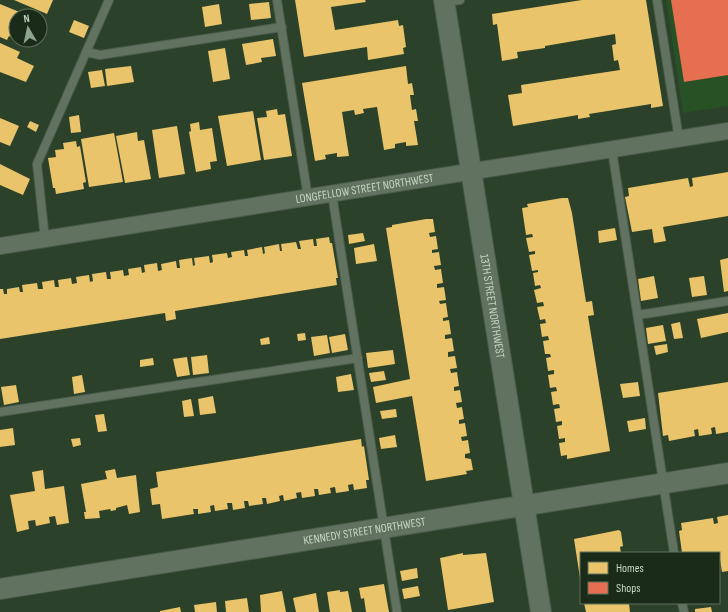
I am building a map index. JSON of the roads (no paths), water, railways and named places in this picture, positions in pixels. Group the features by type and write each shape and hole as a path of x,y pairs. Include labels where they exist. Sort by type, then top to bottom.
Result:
{"street":[{"name":"13TH STREET NORTHWEST","path":"450,1 472,172 541,612"},
{"name":"LONGFELLOW STREET NORTHWEST","path":"0,246 728,131"},
{"name":"KENNEDY STREET NORTHWEST","path":"0,588 728,473"}],"lane":[{"path":"45,239 37,164 109,0"},
{"path":"277,0 308,198"},
{"path":"657,0 679,139"},
{"path":"86,52 100,55 282,27"},
{"path":"612,150 674,552"},
{"path":"332,194 397,612"},
{"path":"638,315 728,301"},
{"path":"0,412 358,358"}]}
